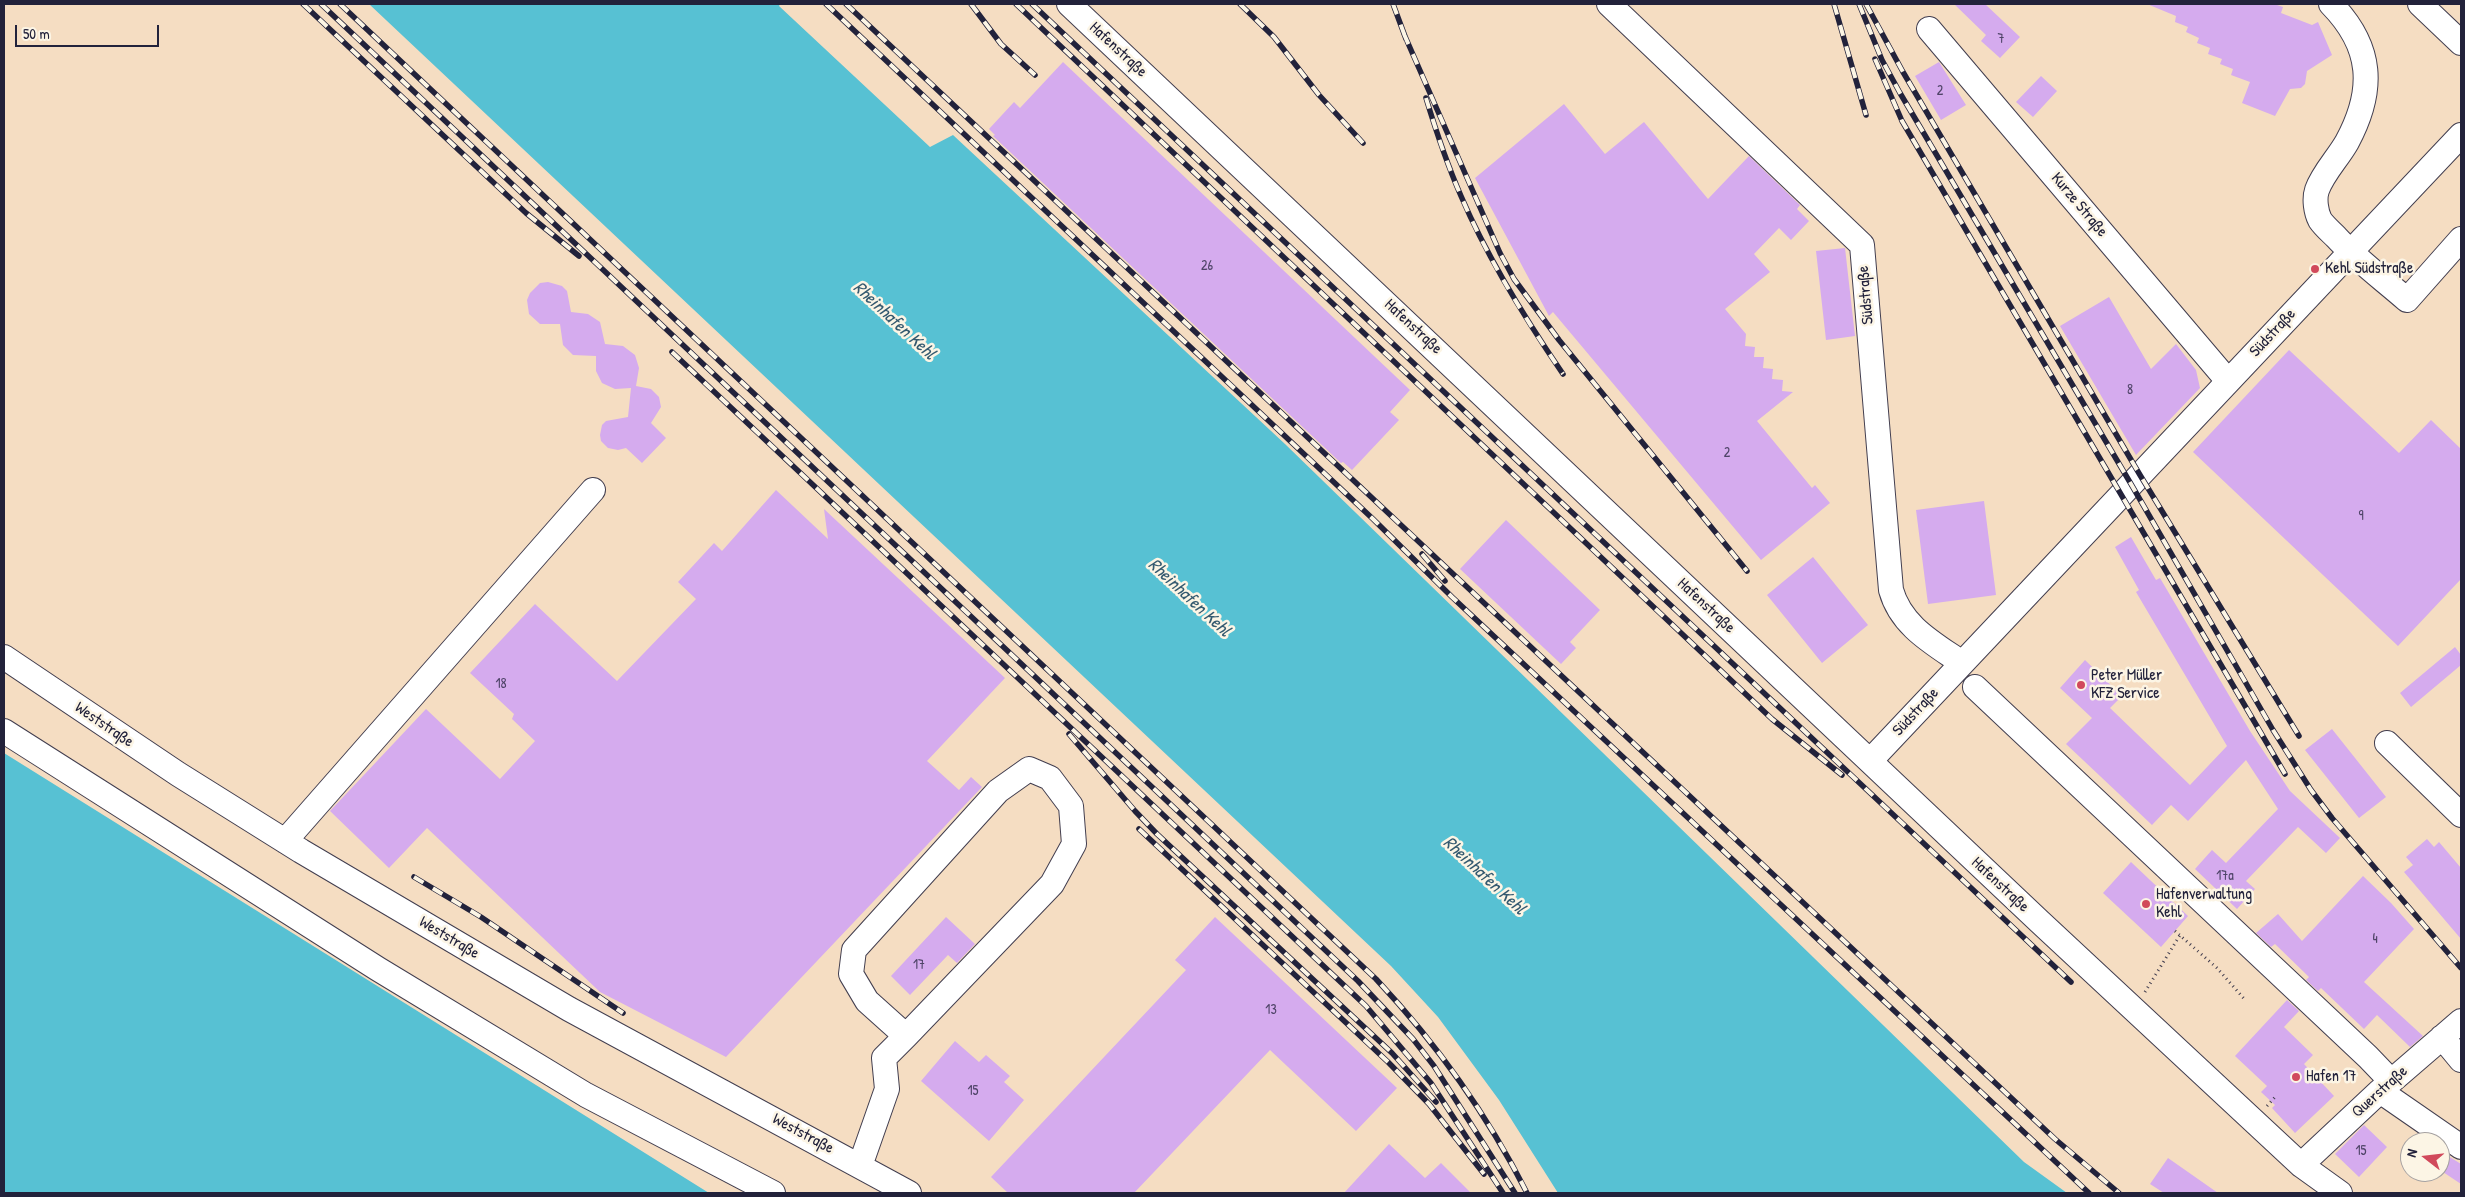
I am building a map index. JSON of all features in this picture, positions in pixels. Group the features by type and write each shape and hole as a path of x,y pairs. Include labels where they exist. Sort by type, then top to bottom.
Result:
{"street":[{"name":"Südstraße","path":"1609,4 1862,245 1891,590 1894,603 1908,623 1922,636 1962,663"},
{"path":"2331,4 2345,18 2361,43 2365,66 2366,93 2359,117 2347,142 2317,191 2316,208 2321,221 2350,252 2407,300 2461,239"},
{"path":"2420,4 2461,43"},
{"name":"Hafenstraße","path":"1078,7 2134,1010 2301,1165 2340,1193"},
{"name":"Kurze Straße","path":"1929,29 2228,381"},
{"name":"Südstraße","path":"1870,761 2461,135"},
{"path":"285,841 593,490"},
{"name":"Weststraße","path":"4,657 178,774 285,841 569,1009 909,1193"},
{"path":"1975,687 2368,1057 2386,1086 2461,1147"},
{"path":"4,730 378,969 570,1085 773,1193"},
{"path":"2387,743 2461,815"},
{"path":"860,1166 887,1090 884,1058 906,1036 1052,884 1074,844 1071,806 1050,778 1029,769 998,791 854,950 852,974 867,1001 906,1036"},
{"name":"Querstraße","path":"2301,1165 2386,1086 2461,1021"},
{"path":"2442,1037 2461,1060"}],"path":[{"path":"2175,931 2217,968 2246,1001"},
{"path":"2134,1010 2180,935"},
{"path":"2271,1101 2277,1095"}],"water":[{"name":"Rheinhafen Kehl","path":"369,4 780,4 779,6 930,147 953,135 1285,444 2024,1162 2067,1193 1558,1193 1499,1100 1438,1017 1391,966"},
{"path":"4,753 709,1193 4,1193"}],"building":[{"path":"1954,4 1985,4 2020,37 2000,58 1981,41 1986,35"},
{"path":"2147,4 2274,4 2283,7 2281,13 2312,25 2318,22 2332,55 2307,71 2305,84 2301,88 2290,89 2275,116 2242,103 2250,82 2231,75 2233,69 2220,64 2222,59 2208,54 2210,48 2197,43 2199,38 2186,32 2188,27 2175,22 2176,16"},
{"path":"1063,62 1410,390 1390,412 1399,420 1352,470 1343,462 1341,463 993,136 995,135 989,129 1014,102 1020,108"},
{"path":"1939,62 1966,105 1941,120 1915,76"},
{"path":"2041,76 2057,91 2033,117 2016,102"},
{"path":"1564,104 1605,154 1644,122 1708,199 1749,156 1800,205 1797,209 1809,221 1791,240 1779,228 1754,254 1770,272 1725,309 1746,334 1745,346 1755,347 1754,357 1764,357 1763,368 1773,369 1772,379 1783,380 1782,391 1793,392 1757,421 1812,488 1815,485 1830,503 1761,560 1553,312 1549,316 1475,178"},
{"path":"1845,248 1855,336 1826,340 1816,251"},
{"path":"548,282 562,286 567,291 571,312 588,314 600,322 605,344 623,346 635,355 639,368 636,386 651,389 659,397 661,407 651,423 666,438 642,463 626,448 618,450 608,448 601,441 600,435 602,425 606,421 628,417 631,388 615,389 602,383 596,371 596,356 573,355 563,345 560,324 540,324 529,314 527,300 530,293 540,283"},
{"path":"2109,297 2151,369 2176,344 2196,370 2200,388 2136,455 2060,326"},
{"path":"2289,350 2399,453 2431,420 2461,449 2461,579 2398,646 2193,452"},
{"path":"776,490 828,539 824,509 1005,678 927,761 959,790 971,777 982,787 726,1057 600,992 427,828 389,868 330,811 426,709 500,779 535,741 512,719 514,714 470,673 535,604 617,681 696,599 678,582 714,543 722,551"},
{"path":"1984,501 1996,595 1928,604 1916,510"},
{"path":"1506,520 1600,610 1570,642 1576,648 1561,664 1460,569"},
{"path":"2131,537 2156,580 2160,578 2250,731 2290,791 2340,838 2326,853 2298,827 2246,881 2255,889 2237,909 2195,869 2212,850 2226,863 2278,809 2246,760 2188,821 2171,805 2152,825 2066,744 2092,718 2060,688 2085,660 2122,696 2110,708 2190,785 2227,746 2136,592 2139,590 2115,547"},
{"path":"1813,557 1868,625 1822,663 1767,595"},
{"path":"2455,647 2461,655 2461,665 2411,707 2400,693"},
{"path":"2332,729 2386,797 2359,818 2305,750"},
{"path":"2427,839 2434,847 2439,842 2461,868 2461,939 2404,872 2413,865 2406,857"},
{"name":"Hafenverwaltung Kehl","path":"2131,862 2188,916 2161,947 2103,893"},
{"path":"2363,876 2414,929 2364,982 2423,1036 2410,1047 2377,1015 2364,1029 2321,988 2318,991 2306,980 2309,977 2275,944 2271,947 2256,933 2278,914 2302,941"},
{"path":"946,917 975,944 957,963 948,955 910,995 891,976"},
{"path":"1215,917 1397,1088 1356,1131 1270,1050 1134,1193 1008,1193 991,1177 1186,970 1175,960"},
{"path":"2287,1000 2299,1011 2284,1027 2313,1055 2304,1064 2334,1096 2295,1133 2272,1108 2275,1105 2261,1092 2267,1086 2235,1056"},
{"path":"955,1041 979,1062 986,1055 1010,1076 1004,1082 1024,1100 989,1141 921,1081"},
{"path":"2364,1125 2387,1147 2359,1177 2335,1154"},
{"path":"1389,1144 1425,1178 1441,1163 1471,1193 1344,1193"},
{"path":"2450,1157 2461,1164 2461,1184 2450,1177"},
{"path":"2168,1158 2218,1193 2164,1193 2150,1184"}],"railway":[{"path":"303,4 526,213 579,256"},
{"path":"321,4 1358,981 1413,1039 1434,1066 1515,1193"},
{"path":"340,4 1376,979 1440,1054 1495,1135 1527,1193"},
{"path":"826,4 1373,519 1452,597 2089,1193"},
{"path":"846,4 2055,1139 2119,1193"},
{"path":"971,4 1001,44 1035,75"},
{"path":"1016,4 1772,719 1842,775"},
{"path":"1032,4 2071,982"},
{"path":"1240,4 1274,37 1319,95 1363,143"},
{"path":"1393,4 1406,39"},
{"path":"1834,4 1866,115"},
{"path":"1859,4 1882,60 1900,93 2131,484 2273,730 2311,790 2332,818 2461,968"},
{"path":"1866,4 1903,72 2140,475 2299,736"},
{"path":"1404,34 1500,253 1514,279 1559,340 1747,571"},
{"path":"1875,59 1902,121 2285,774"},
{"path":"1426,98 1451,172 1483,242 1534,331 1563,374"},
{"path":"672,352 1366,1006 1431,1083 1503,1193"},
{"path":"1422,554 1445,581"},
{"path":"1069,734 1157,834 1392,1053 1436,1102"},
{"path":"1139,829 1388,1062 1429,1104 1484,1174"},
{"path":"414,877 481,917 623,1013"}],"place":[{"name":"Kehl Südstraße","path":"2315,269"},
{"name":"Peter Müller KFZ Service","path":"2081,685"},
{"name":"Hafenverwaltung Kehl","path":"2146,904"},
{"name":"Hafen 17","path":"2296,1077"}]}
